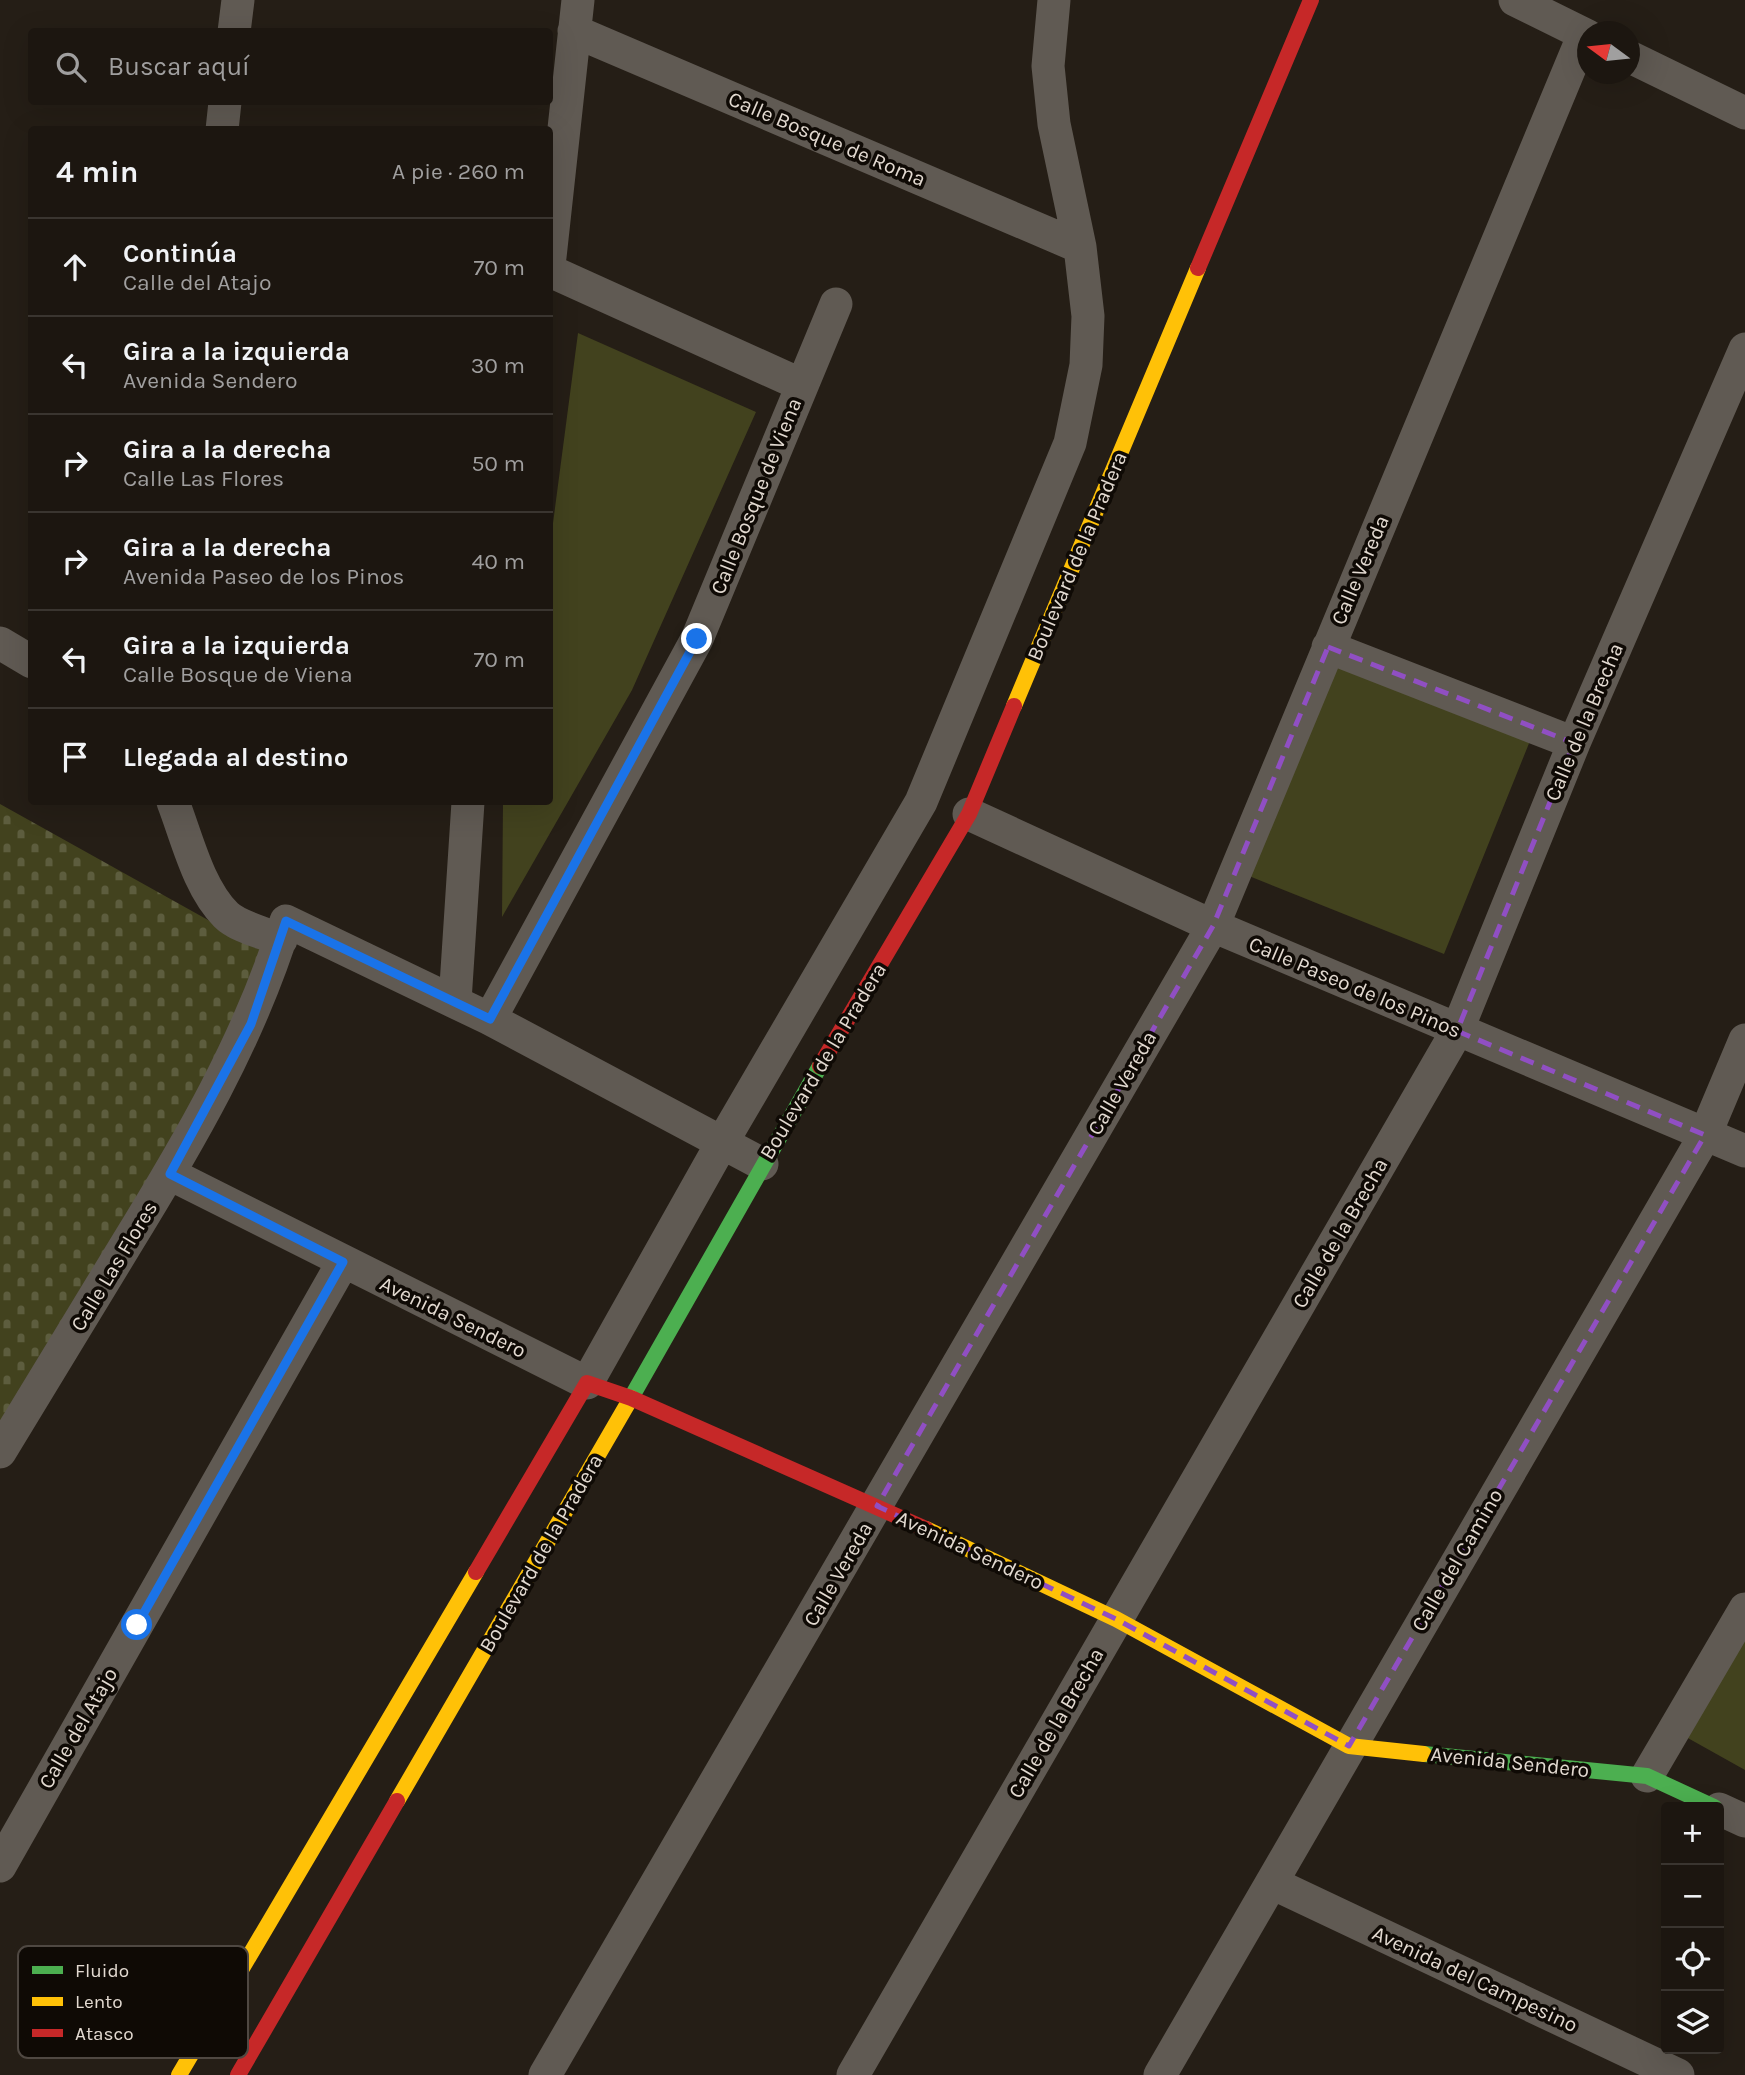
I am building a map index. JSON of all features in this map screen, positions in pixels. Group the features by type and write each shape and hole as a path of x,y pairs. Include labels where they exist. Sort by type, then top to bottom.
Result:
{"street":[{"path":"234,28 237,0"},
{"path":"248,1958 587,1383 723,1141 921,802 1070,443 1086,365 1088,316 1080,247 1051,101 1048,66 1054,0"},
{"name":"Boulevard de la Pradera","path":"248,2058 631,1398 762,1164 970,814 1311,0"},
{"path":"1515,0 1577,31"},
{"path":"553,229 576,15"},
{"name":"Calle Bosque de Roma","path":"576,15 1080,247"},
{"name":"Calle Vereda","path":"545,2075 1213,926 1577,56"},
{"path":"1640,62 1745,113"},
{"path":"222,126 225,105"},
{"path":"553,272 802,385"},
{"name":"Calle Bosque de Viena","path":"490,1019 697,639 836,304"},
{"name":"Calle de la Brecha","path":"853,2075 1457,1031 1574,743 1745,349"},
{"path":"0,643 28,660"},
{"path":"1328,647 1574,743"},
{"path":"174,805 205,883 227,917 283,931 455,1001 762,1164"},
{"path":"455,1001 468,805"},
{"name":"Calle Paseo de los Pinos","path":"970,814 1213,926 1745,1151"},
{"name":"Calle Las Flores","path":"0,1452 170,1174 251,1024 283,931"},
{"name":"Calle del Camino","path":"1160,2075 1705,1135 1745,1040"},
{"name":"Avenida Sendero","path":"170,1174 587,1383 631,1398 877,1506 1116,1619 1349,1746 1647,1776 1703,1802"},
{"name":"Calle del Atajo","path":"0,1866 343,1262"},
{"path":"1647,1776 1745,1609"},
{"name":"Avenida Sendero","path":"1724,1812 1745,1821"},
{"name":"Avenida del Campesino","path":"1272,1883 1678,2075"},
{"path":"179,2075 189,2058"},
{"name":"Boulevard de la Pradera","path":"238,2075 248,2058"}],"highlighted area":[{"path":"1328,647 1574,743 1457,1031 1705,1135 1349,1746 1116,1619 877,1506 1213,926"}],"green space":[{"path":"578,333 756,412 632,690 502,917 503,805 553,805 553,523"},
{"path":"1338,653 1534,731 1444,954 1249,876"},
{"path":"0,804 276,958 0,1449"},
{"path":"1745,1630 1745,1770 1686,1737"}],"traffic: fast":[{"path":"631,1398 820,1066"},
{"path":"1424,1754 1647,1776 1703,1802"}],"traffic: slow":[{"path":"1014,706 1198,268"},
{"path":"397,1801 631,1398"},
{"path":"926,1529 1116,1619 1349,1746 1424,1754"},
{"path":"248,1958 476,1572"},
{"path":"179,2075 189,2058"}],"traffic: jam":[{"path":"1198,268 1311,0"},
{"path":"820,1066 969,814 1014,706"},
{"path":"476,1572 587,1383 631,1398 926,1529"},
{"path":"248,2058 397,1801"},
{"path":"238,2075 248,2058"}],"route":[{"path":"137,1625 343,1262 170,1174 251,1024 286,921 490,1019 697,639"}]}
